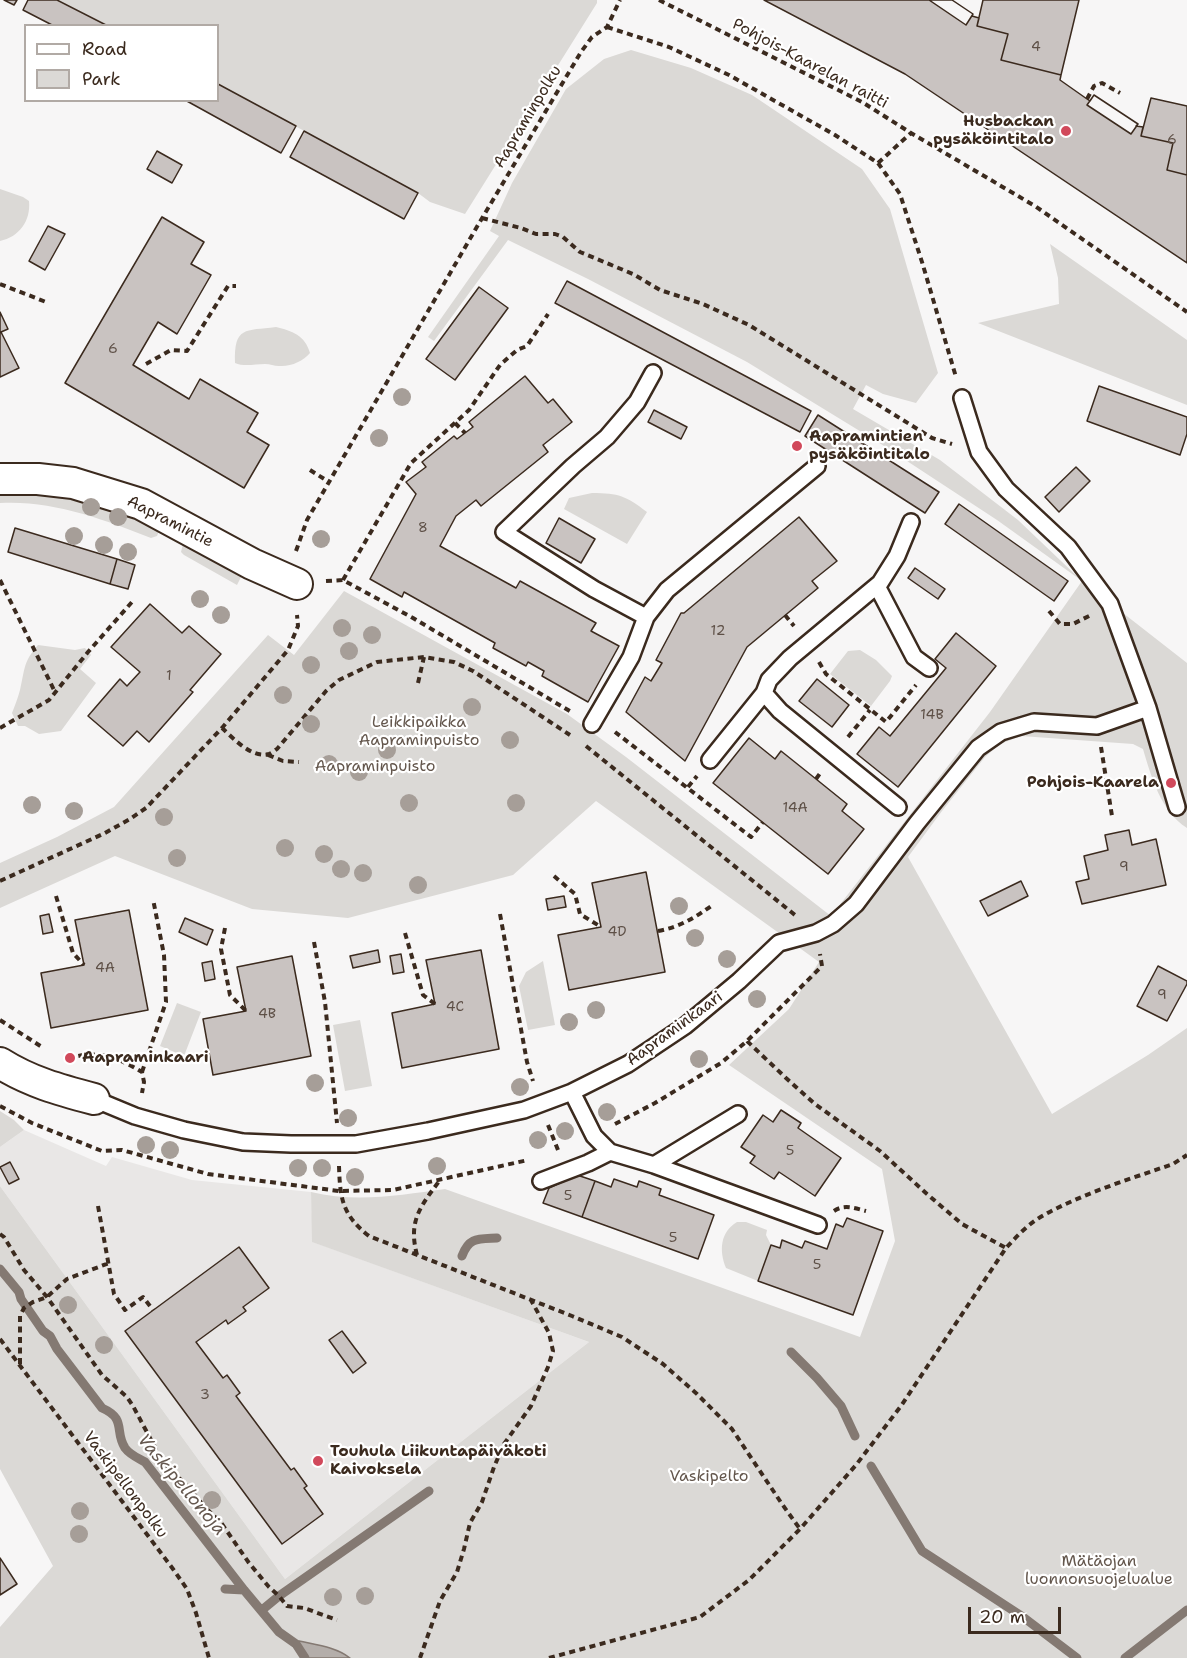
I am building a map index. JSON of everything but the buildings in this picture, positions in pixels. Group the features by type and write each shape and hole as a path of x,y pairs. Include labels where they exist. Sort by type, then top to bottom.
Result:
{"street":[{"name":"Aapramintie","path":"0,478 73,483 141,504 249,563 297,584"},
{"name":"Aapraminkaari","path":"0,1063 47,1087 94,1099"}],"lane":[{"path":"646,617 594,589 504,532 573,466 608,437 637,402 653,373"},
{"path":"962,398 979,452 1006,489 1068,547 1110,604 1148,708 1177,807"},
{"path":"592,724 631,657 646,617 667,590 817,466"},
{"path":"710,759 764,693 769,680 807,642 877,586 897,556 911,522"},
{"path":"877,586 914,657 929,668"},
{"path":"764,693 780,711 898,807"},
{"path":"1097,726 1148,708"},
{"name":"Aapraminkaari","path":"94,1099 135,1116 184,1130 243,1142 291,1144 356,1144 524,1110 572,1092 628,1065 685,1026 739,981 779,943 816,933 833,924 856,904 916,823 978,748 1001,732 1034,722 1097,726"},
{"path":"572,1092 594,1136 610,1152 654,1165 818,1225"},
{"path":"654,1165 738,1114"},
{"path":"540,1180 588,1163 610,1152"}],"path":[{"path":"620,0 607,27 669,47 729,75 835,135 878,163 900,194 962,398"},
{"name":"Pohjois-Kaarelan raitti","path":"659,0 862,102 1035,206 1187,312"},
{"name":"Aapraminpolku","path":"478,225 581,52 592,38 607,27"},
{"path":"1087,99 1094,86 1102,83 1120,93"},
{"path":"878,163 911,133"},
{"path":"482,218 537,234 555,234 563,237 580,252 633,274 660,290 703,304 749,325 932,438 979,452"},
{"path":"0,284 46,302"},
{"path":"146,364 171,350 187,351 228,286 236,286"},
{"path":"343,580 411,463 469,410 500,365 517,350 527,346 549,314"},
{"path":"455,423 465,433"},
{"path":"310,471 329,482"},
{"path":"0,580 55,692"},
{"path":"297,584 343,580 413,618 592,724 615,732 688,786 751,837 763,822"},
{"path":"0,728 50,700 132,602"},
{"path":"1049,611 1059,624 1073,624 1110,604"},
{"path":"807,642 826,674 885,722 929,668"},
{"path":"418,683 424,657"},
{"path":"268,755 278,749 326,690 339,680 377,662 424,657 454,662 473,671 582,743 816,933"},
{"path":"582,743 592,724"},
{"path":"1097,726 1112,816"},
{"path":"222,728 252,752 283,761 299,762"},
{"path":"688,786 694,778"},
{"path":"554,876 575,894 580,914 601,927"},
{"path":"56,896 73,953 84,965"},
{"path":"142,1072 166,1002 164,955 153,899"},
{"path":"658,931 692,920 714,904"},
{"path":"500,914 527,1062 540,1104"},
{"path":"225,928 221,949 230,995 246,1011"},
{"path":"405,933 423,995 435,1004"},
{"path":"314,942 325,1002 339,1144"},
{"path":"747,1041 815,1104 880,1150 962,1224 1006,1248"},
{"path":"549,1658 700,1617 749,1580 800,1529 856,1464 901,1406 1006,1248 1019,1234 1043,1216 1109,1187 1173,1164 1187,1155"},
{"path":"417,1256 413,1226 420,1209 440,1180"},
{"path":"339,1191 353,1221 369,1236 622,1337 663,1364 732,1429 800,1529"},
{"path":"98,1206 114,1294 125,1310 143,1297 153,1310"},
{"path":"0,1234 102,1375 127,1397 158,1453 172,1473 184,1482 222,1524 269,1587 286,1606 304,1608 337,1620"},
{"path":"20,1365 20,1316 27,1306 47,1297 67,1279 109,1263"},
{"path":"420,1658 440,1602 457,1572 470,1523 482,1502 494,1467 504,1444 531,1406 553,1351 549,1333 531,1299"},
{"name":"Vaskipellonpolku","path":"0,1339 187,1589 209,1658"}],"shaded area":[{"name":"Touhula Liikuntapäiväkoti Kaivoksela","path":"24,1130 106,1166 112,1157 192,1180 311,1192 313,1242 589,1342 285,1579 0,1186 0,1147"},
{"path":"299,1641 332,1649 350,1658 301,1658 296,1644"}],"green space":[{"path":"57,0 597,0 465,214 430,202 418,193 219,85 219,24 106,24"},
{"path":"631,50 691,68 752,95 862,169 890,209 938,373 916,403 883,394 866,385 853,409 940,460 1018,520 1082,581 997,520 881,444 747,362 508,240 434,341 428,337 499,236 490,231 512,183 566,89 604,59"},
{"path":"0,189 23,197 29,201 29,208 26,221 18,232 0,241"},
{"path":"1050,244 1187,340 1187,405 978,323 1059,304 1058,278"},
{"path":"276,327 301,338 310,353 304,359 288,366 235,363 239,336 249,330"},
{"path":"16,492 99,505 122,513 159,531 157,536 151,538 77,512 39,505 0,503 0,493"},
{"path":"592,493 622,497 647,512 627,544 564,509 569,498"},
{"path":"183,544 241,577 237,585 184,555 181,552"},
{"name":"Vaskipelto","path":"1082,581 1187,663 1187,828 1170,813 1158,793 1143,749 1133,744 1021,736 1000,744 985,757 908,857 1052,1114 1148,1055 1187,1028 1187,1658 0,1658 0,1627 53,1566 0,1469 0,1186 285,1579 589,1342 312,1242 311,1192 362,1197 445,1189 860,1337 895,1241 882,1169 729,1065 789,1009 819,962 596,801 513,875 348,918 252,909 115,856 0,908 0,863 114,807 268,635 294,655 344,591 567,714 831,916 990,712"},
{"path":"38,645 75,650 85,648 91,655 80,669 96,683 61,731 39,734 25,726 18,726 12,713 27,661"},
{"path":"860,650 876,660 892,676 871,706 830,674 848,651"},
{"path":"543,961 555,1025 528,1030 519,986 526,972"},
{"path":"177,1003 201,1012 184,1056 160,1046"},
{"path":"360,1020 372,1086 345,1091 333,1025"},
{"path":"0,1111 24,1130 0,1147"},
{"path":"737,1222 746,1222 767,1230 766,1235 771,1245 758,1281 726,1268 722,1255 722,1242 727,1231"}],"waterway":[{"path":"462,1256 471,1242 497,1238"},
{"name":"Vaskipellonoja","path":"0,1269 19,1292 21,1299 43,1331 50,1336 57,1349 102,1408 115,1416 125,1448 145,1462 244,1590 279,1632 296,1644 305,1658"},
{"path":"791,1352 841,1406 855,1436"},
{"path":"871,1466 922,1551 1023,1617 1077,1658"},
{"path":"262,1610 429,1491"},
{"path":"225,1589 244,1590"},
{"path":"1125,1658 1187,1610"}],"place":[{"name":"Husbackan pysäköintitalo","path":"1066,131"},
{"name":"Aapramintien pysäköintitalo","path":"797,446"},
{"name":"Pohjois-Kaarela","path":"1171,783"},
{"name":"Aapraminkaari","path":"70,1058"},
{"name":"Touhula Liikuntapäiväkoti Kaivoksela","path":"318,1461"}],"park label":[{"name":"Leikkipaikka Aapraminpuisto","path":"419,732"},
{"name":"Aapraminpuisto","path":"375,767"},
{"name":"Mätäojan luonnonsuojelualue","path":"1099,1571"}]}
